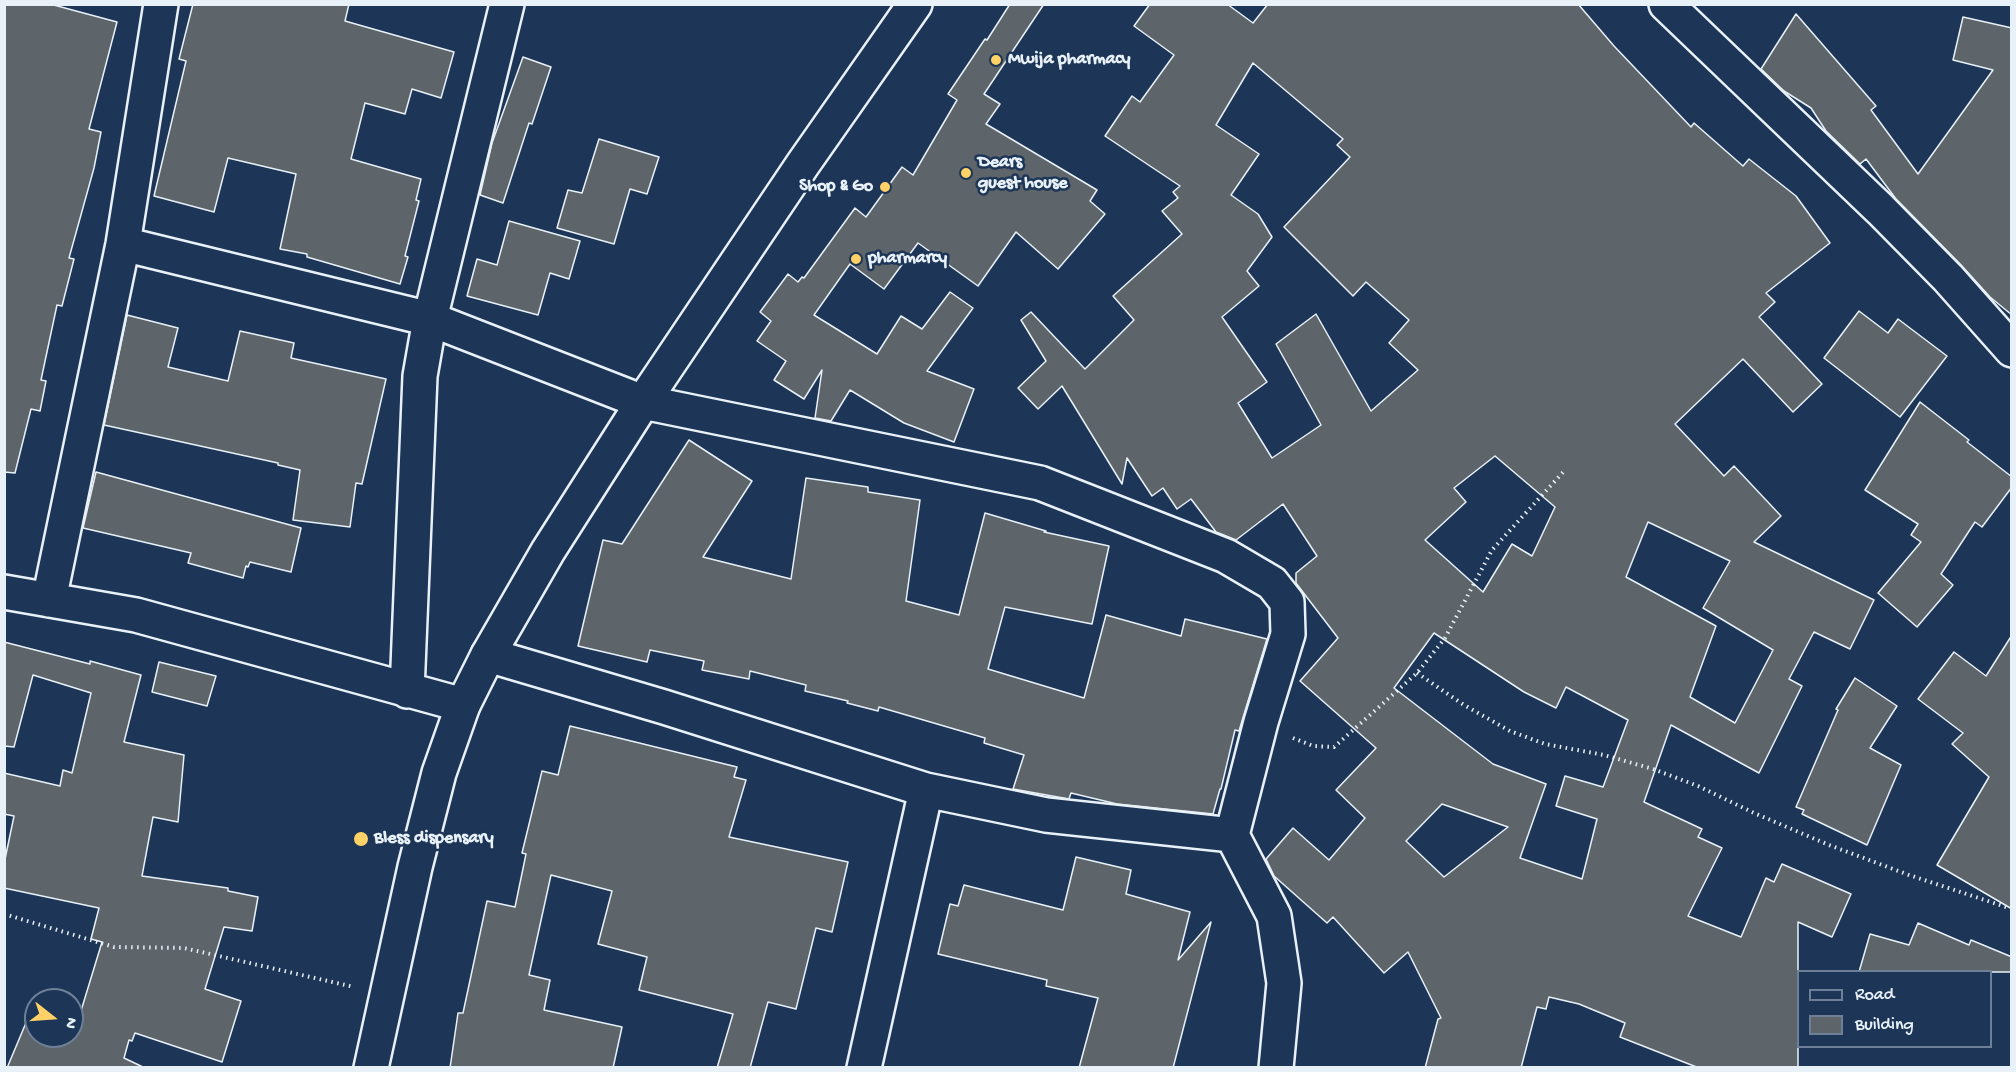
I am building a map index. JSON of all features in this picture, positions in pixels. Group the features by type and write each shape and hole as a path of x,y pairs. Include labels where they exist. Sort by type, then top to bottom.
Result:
{"street":[{"path":"49,600 123,244 161,4"},
{"path":"408,691 420,376 430,319 507,4"},
{"path":"371,1068 386,994 439,773 463,705 488,655 548,551 643,402 803,164 915,4"},
{"path":"1666,4 1881,210 1948,278 2012,350"},
{"path":"123,244 430,319 643,402 1040,483 1226,556 1272,583 1287,602 1288,634 1260,722 1232,835 1274,916 1284,983 1276,1068"},
{"path":"4,592 136,615 463,705"},
{"path":"488,655 664,707 926,790 1046,814 1232,835"},
{"path":"864,1068 926,790"}],"path":[{"path":"1260,722 1312,746 1334,747 1417,672 1445,638 1492,550 1565,470"},
{"path":"1417,672 1471,710 1510,731 1545,744 1604,755 1653,769 1698,786 1829,845 1909,875 2012,909"},
{"path":"4,914 114,947 184,948 386,994"}],"building":[{"path":"4,4 50,4 117,22 89,129 101,132 94,168 69,258 74,259 62,306 57,305 41,380 46,381 40,411 31,409 15,473 4,472"},
{"path":"193,4 349,4 345,21 454,52 441,98 412,89 405,114 365,103 351,159 421,179 416,200 419,201 405,256 408,257 400,284 307,257 307,254 280,249 296,174 228,158 214,212 154,196 186,61 179,59"},
{"path":"1010,4 1044,4 984,94 1000,104 986,124 1097,190 1090,201 1105,214 1058,269 1016,232 978,286 918,243 884,289 850,264 814,315 877,354 901,316 922,329 950,292 973,308 927,371 974,389 954,442 904,423 850,390 831,421 815,418 822,370 804,399 774,380 786,361 757,341 771,321 760,312 788,274 798,282 802,277 804,278 855,208 866,217 902,167 913,175 957,100 948,94"},
{"path":"1150,4 1227,4 1253,23 1268,4 1578,4 1614,46 1691,127 1694,123 1743,166 1749,159 1796,196 1830,243 1766,293 1775,302 1759,317 1822,384 1793,412 1743,359 1675,424 1724,476 1734,466 1781,516 1754,542 1874,600 1850,649 1814,632 1789,679 1802,686 1759,773 1671,725 1644,802 1702,829 1698,837 1722,848 1688,916 1741,937 1766,878 1774,882 1782,864 1851,894 1832,937 1798,922 1798,1068 1699,1068 1620,1037 1625,1023 1579,1004 1549,997 1546,1009 1537,1007 1521,1068 1425,1068 1438,1019 1441,1018 1408,952 1384,973 1333,917 1327,923 1274,876 1266,859 1293,828 1329,860 1365,818 1336,790 1376,748 1300,681 1338,638 1296,583 1296,573 1317,556 1283,504 1236,540 1216,532 1191,499 1177,509 1163,488 1152,496 1127,458 1122,484 1062,386 1038,409 1018,388 1046,361 1021,320 1031,312 1085,369 1134,320 1113,296 1182,234 1162,211 1178,198 1173,192 1180,186 1105,136 1132,96 1140,102 1174,55 1134,26","holes":["1253,63 1343,139 1337,145 1350,157 1284,227 1353,296 1366,282 1409,320 1389,343 1418,370 1371,411 1316,314 1276,344 1321,425 1272,458 1238,403 1267,382 1222,317 1259,286 1247,271 1272,237 1258,214 1231,195 1259,154 1216,125","1495,456 1555,507 1532,556 1512,544 1483,592 1425,540 1466,502 1454,488","1648,522 1730,561 1703,608 1773,650 1735,723 1690,697 1716,626 1626,577","1434,633 1524,692 1556,708 1566,687 1628,720 1603,787 1565,776 1556,806 1597,819 1582,879 1520,858 1546,784 1493,764 1394,688","1442,804 1508,827 1444,877 1406,841"]},
{"path":"1796,14 1876,106 1871,110 1918,174 1993,70 1953,60 1963,17 2012,28 2012,315 1990,297 1896,199 1866,159 1860,164 1826,131 1811,108 1784,91 1761,69"},
{"path":"523,57 551,67 532,124 529,123 503,203 480,195 492,143"},
{"path":"599,139 659,157 647,194 630,189 614,244 557,228 568,190 582,193"},
{"path":"509,221 580,241 569,279 550,273 538,315 467,296 477,259 497,265"},
{"path":"1859,311 1888,333 1898,319 1947,356 1900,417 1824,358"},
{"path":"127,315 178,328 168,367 228,381 240,331 294,343 291,358 386,379 362,484 356,483 350,527 293,520 300,470 278,465 278,463 104,425"},
{"path":"1920,402 2012,477 2012,487 1982,527 1975,522 1941,574 1953,585 1917,627 1878,593 1921,542 1911,535 1918,524 1865,490"},
{"path":"689,440 752,481 703,557 791,579 806,478 868,487 868,492 920,500 906,601 959,615 985,513 1046,531 1044,532 1109,546 1092,624 1005,607 988,669 1084,698 1106,615 1181,636 1185,619 1267,639 1239,731 1235,730 1213,814 1117,804 1071,793 1069,799 1013,789 1024,755 984,743 985,738 879,707 878,711 847,703 848,701 805,691 806,685 750,671 749,679 702,670 704,661 650,650 647,662 578,646 603,540 622,544"},
{"path":"96,472 301,528 291,572 250,562 248,567 246,566 243,578 188,563 191,553 83,528"},
{"path":"2012,635 2012,909 1937,865 1989,777 1952,744 1963,733 1918,699 1954,652 1986,676"},
{"path":"4,642 141,675 124,742 184,755 178,822 153,817 142,876 228,888 228,891 258,897 252,931 224,927 205,989 241,1001 222,1062 135,1033 132,1041 129,1040 124,1058 145,1068 7,1068 24,1028 24,1048 84,1048 84,1001 102,942 91,939 99,908 4,888 4,864 14,816 4,814 4,773 60,786 63,770 72,773 91,693 33,675 14,747 4,746"},
{"path":"159,662 216,676 207,706 152,692"},
{"path":"1855,678 1897,706 1870,748 1901,765 1867,845 1802,814 1804,810 1796,807 1838,710 1836,709"},
{"path":"570,726 737,767 734,777 746,780 729,837 848,862 832,932 816,928 796,1009 768,1002 750,1068 717,1068 733,1014 639,990 647,957 598,944 612,891 551,875 529,975 550,980 544,1010 622,1027 613,1068 450,1068 458,1013 463,1013 487,901 515,907 526,854 522,853 542,771 558,775"},
{"path":"1076,857 1131,870 1126,894 1190,912 1178,960 1211,922 1173,1068 1079,1068 1098,998 1046,986 1047,980 938,954 950,904 958,906 964,885 1063,910"},
{"path":"1918,923 1969,945 1971,940 2012,957 2012,972 1860,970 1870,934 1909,945"}],"place":[{"name":"Mwija pharmacy","path":"996,60"},
{"name":"Dears guest house","path":"966,173"},
{"name":"Shop & Go","path":"885,187"},
{"name":"pharmarcy","path":"856,259"},
{"name":"Bless dispensary","path":"361,839"}]}
